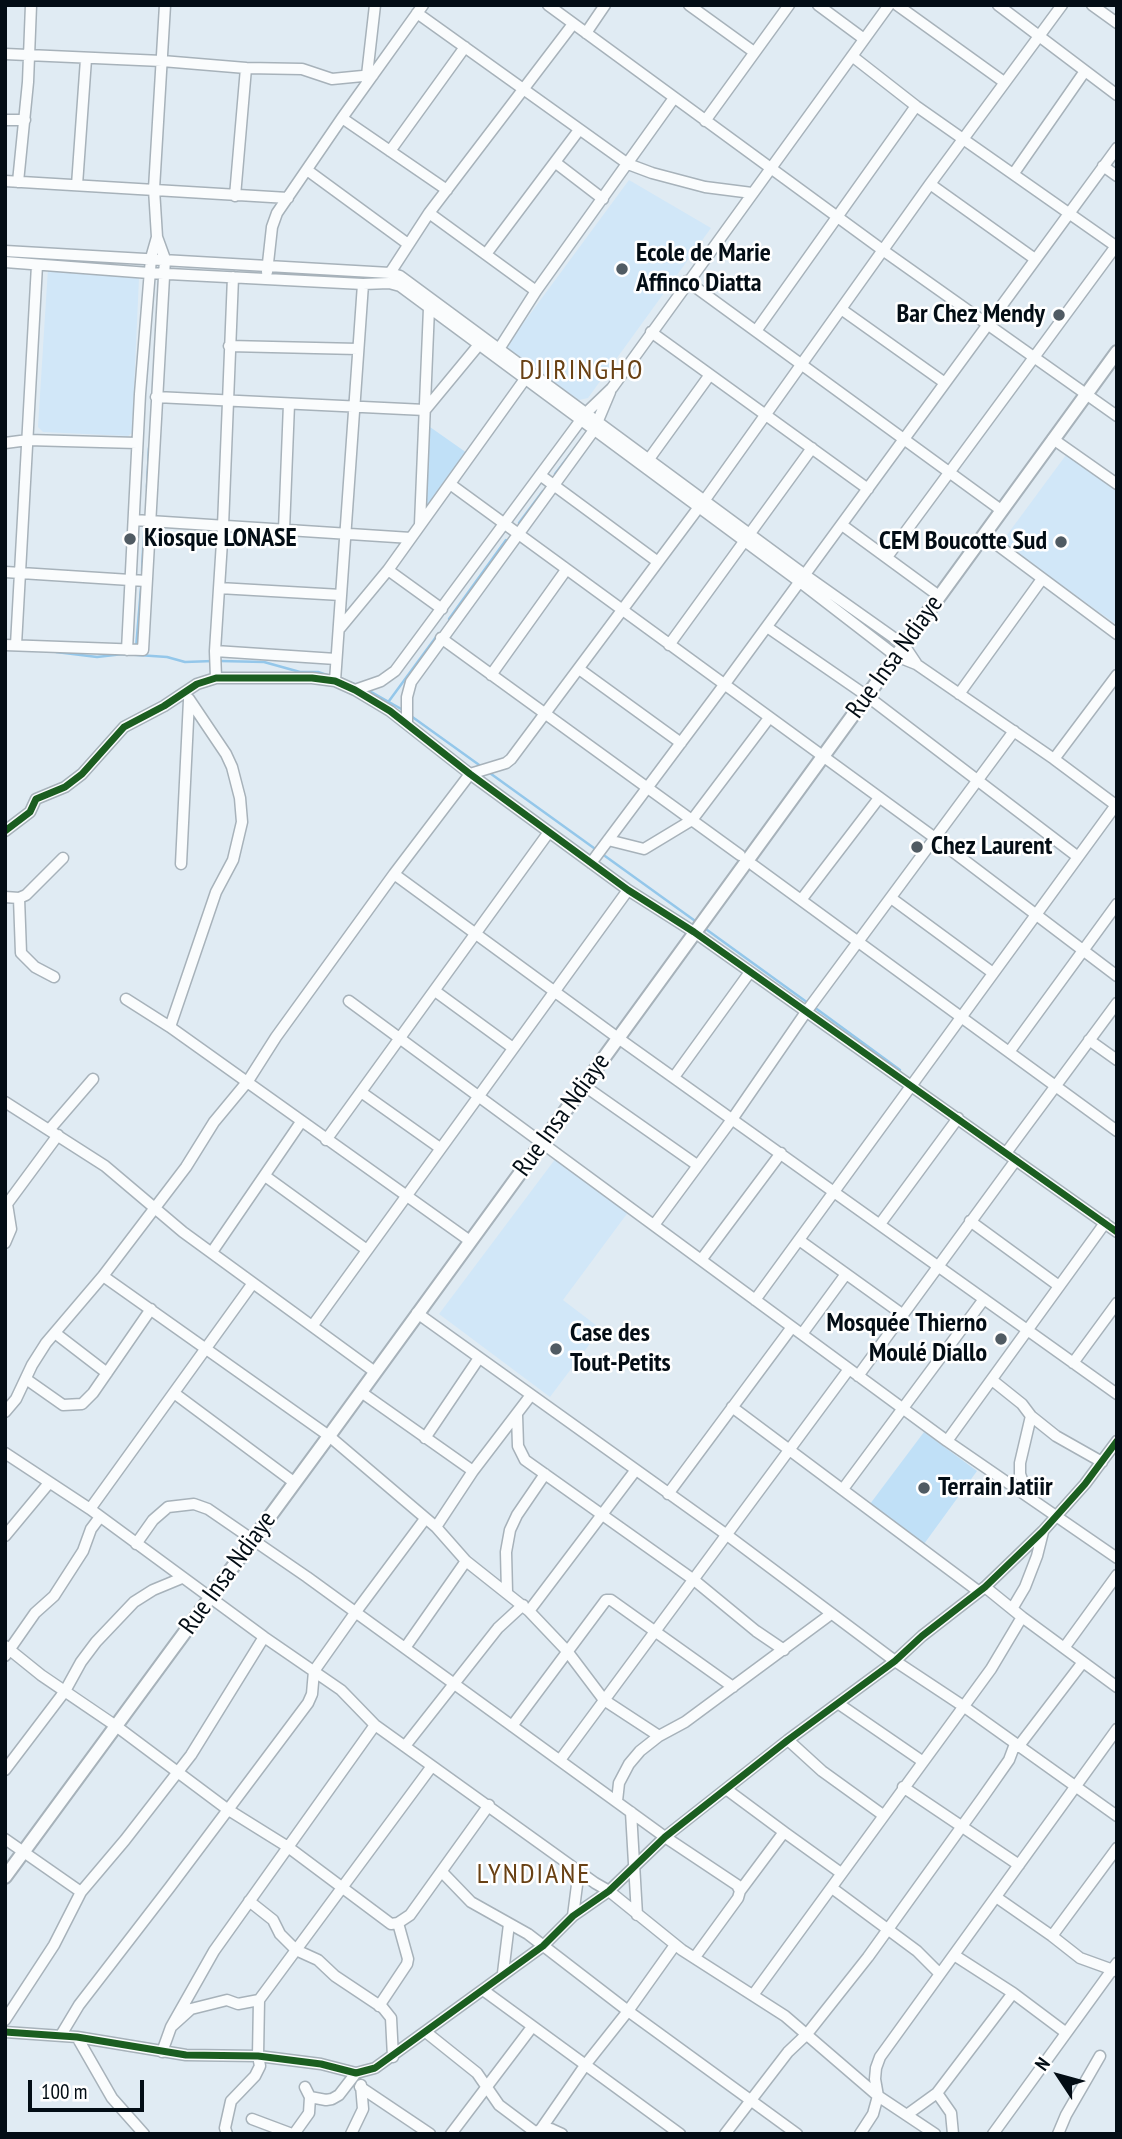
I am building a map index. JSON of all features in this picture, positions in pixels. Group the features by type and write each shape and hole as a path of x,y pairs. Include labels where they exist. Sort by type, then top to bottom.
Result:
{"main road":[{"name":"Rue Insa Ndiaye","path":"5,1877 295,1483 1117,352"}],"street":[{"path":"18,182 30,54 31,5"},
{"path":"37,265 21,575 11,645 144,650 165,259 157,237 154,189 165,5"},
{"path":"370,75 375,5"},
{"path":"548,5 884,251 1117,416"},
{"path":"586,33 605,5"},
{"path":"689,5 754,52"},
{"path":"705,121 789,5"},
{"path":"818,5 864,39"},
{"path":"355,690 388,677 433,620 583,416 612,388 889,5"},
{"path":"897,5 1004,82"},
{"path":"998,5 1117,95"},
{"path":"5,1412 16,1399 39,1353 103,1276 186,1167 214,1122 248,1081 276,1037 470,774 511,759 623,611 1062,5"},
{"path":"1092,5 1117,23"},
{"path":"267,273 272,227 288,198 370,75 420,9 523,90 628,164 705,187 752,193"},
{"path":"390,273 429,213 573,24"},
{"path":"390,151 466,47"},
{"path":"5,54 302,69 332,79 370,75"},
{"path":"852,57 916,106 1116,247 887,558"},
{"path":"76,185 86,59"},
{"path":"235,196 246,68"},
{"path":"1014,173 1085,71"},
{"path":"499,349 674,98"},
{"path":"755,331 916,106"},
{"path":"342,118 447,190"},
{"path":"5,120 24,120"},
{"path":"486,254 579,130"},
{"path":"591,863 1117,148"},
{"path":"555,163 603,198"},
{"path":"1103,166 1117,176"},
{"path":"307,170 408,244"},
{"path":"5,181 288,198"},
{"path":"930,184 1035,259"},
{"path":"429,213 537,291"},
{"path":"127,650 149,273 157,237"},
{"path":"5,251 165,259 363,284 395,285 499,349 701,504 803,578 904,645 916,664"},
{"path":"18,251 18,263"},
{"path":"5,262 233,277 267,273 390,273 400,276 525,379 583,416"},
{"path":"216,678 215,651 233,277"},
{"path":"687,281 1001,510"},
{"path":"335,681 363,284"},
{"path":"420,525 429,308"},
{"path":"841,309 945,383"},
{"path":"651,332 868,489"},
{"path":"425,410 482,341"},
{"path":"229,346 358,349"},
{"path":"649,459 709,376"},
{"path":"338,630 388,570 525,379"},
{"path":"407,723 407,697 411,682 596,426 612,388"},
{"path":"156,397 425,410"},
{"path":"284,530 289,404"},
{"path":"596,426 649,459 701,504"},
{"path":"1054,439 1117,484"},
{"path":"5,443 28,440 137,443"},
{"path":"670,645 812,448"},
{"path":"540,475 658,562"},
{"path":"450,484 935,838 1117,976"},
{"path":"134,520 411,538"},
{"path":"842,525 939,596"},
{"path":"984,535 1117,634"},
{"path":"388,570 442,608"},
{"path":"491,675 566,570"},
{"path":"5,572 146,581"},
{"path":"755,1300 1116,806 1014,731 916,664 897,656 803,578"},
{"path":"959,694 1042,579"},
{"path":"219,588 341,595"},
{"path":"433,620 444,634 491,675 740,855"},
{"path":"766,627 866,696 1078,857"},
{"path":"215,651 337,659"},
{"path":"579,669 681,743"},
{"path":"1054,759 1117,675"},
{"path":"5,831 30,812 36,799 65,787 82,774 124,727 216,678 312,678 335,681 355,690 407,723 470,774 628,890 694,932 1112,1226 1059,1286 947,1441"},
{"path":"181,864 188,694"},
{"path":"170,1027 216,892 233,860 242,822 240,798 232,767 188,694"},
{"path":"608,840 644,849 692,820 769,718"},
{"path":"654,1225 733,1118 806,1012 1014,731"},
{"path":"801,900 879,798"},
{"path":"326,1140 548,832"},
{"path":"5,897 19,898 33,889 63,858"},
{"path":"753,865 1117,1131"},
{"path":"394,874 618,1038 1117,1394"},
{"path":"313,1325 628,890"},
{"path":"19,898 21,953 35,967 54,977"},
{"path":"891,898 993,973"},
{"path":"1009,1052 1117,904"},
{"path":"674,1077 750,972"},
{"path":"435,990 513,1048"},
{"path":"126,999 248,1081 301,1122 470,1241"},
{"path":"349,1001 947,1441 1117,1558"},
{"path":"1006,1153 1117,1003"},
{"path":"1089,1040 1117,1060"},
{"path":"5,1243 11,1229 7,1204 93,1079"},
{"path":"583,1085 697,1165"},
{"path":"361,1092 440,1149"},
{"path":"7,1107 54,1132 105,1166 154,1209 375,1372"},
{"path":"880,1224 958,1118"},
{"path":"212,1252 301,1122"},
{"path":"701,1260 781,1153"},
{"path":"560,1760 790,1450 902,1314 1016,1160"},
{"path":"265,1176 366,1250"},
{"path":"970,1220 1059,1286"},
{"path":"799,1240 902,1314"},
{"path":"802,1335 846,1273"},
{"path":"103,1276 329,1436 436,1527 466,1561 526,1608 567,1651 604,1700 659,1737"},
{"path":"90,1509 253,1283"},
{"path":"844,1489 984,1299"},
{"path":"1073,1363 1117,1303"},
{"path":"26,1379 64,1405 72,1407 82,1404 151,1309"},
{"path":"417,1313 727,1535 895,1661 1117,1816"},
{"path":"668,1494 792,1327"},
{"path":"55,1333 107,1373"},
{"path":"425,1438 479,1358"},
{"path":"992,1380 1023,1404 1031,1416 1056,1436 1102,1462"},
{"path":"361,1392 473,1471"},
{"path":"174,1393 295,1483"},
{"path":"436,1527 473,1471 531,1395"},
{"path":"732,1407 1117,1687"},
{"path":"517,1415 518,1446 525,1460 694,1580 784,1650"},
{"path":"1027,1495 1020,1474 1020,1463 1031,1416"},
{"path":"5,2032 77,2037 186,2055 258,2056 321,2064 358,2073 375,2068 427,2033 503,1973 543,1946 573,1916 610,1891 665,1837 788,1740 895,1661 982,1589 1043,1531 1117,1441"},
{"path":"5,1452 90,1509 182,1578 341,1690 375,1725 610,1891 675,1945 785,2016 878,2096 935,2134"},
{"path":"405,1746 456,1685 498,1628 526,1608 603,1515 635,1471"},
{"path":"507,1592 506,1552 510,1530 545,1474"},
{"path":"5,1536 49,1483"},
{"path":"136,1544 161,1512 180,1504 194,1504 208,1509 665,1837 737,1885 740,1891"},
{"path":"100,1517 91,1529 83,1551 54,1597 35,1613 7,1651 116,1726 227,1809 288,1847 386,1922 398,1923 410,1914 489,1805"},
{"path":"61,2035 79,2005 308,1703 313,1694 314,1671 425,1519"},
{"path":"1012,1609 1026,1587 1043,1531"},
{"path":"405,1648 466,1561"},
{"path":"1065,1648 1117,1575"},
{"path":"5,1770 65,1691 81,1662 134,1602 153,1590 182,1578"},
{"path":"512,1726 606,1600 611,1600 733,1687"},
{"path":"617,1801 619,1783 640,1751 685,1722 831,1614"},
{"path":"753,1995 991,1668 1022,1618"},
{"path":"5,2020 54,1945 81,1892 178,1771 211,1725 264,1637"},
{"path":"725,2134 788,2052 807,2034 868,1957 1009,1760 1016,1745 1083,1662"},
{"path":"839,1704 922,1761"},
{"path":"162,2052 171,2026 214,1951 375,1725"},
{"path":"860,2134 873,2114 878,2096 875,2080 880,2057 1117,1729"},
{"path":"788,1740 822,1771 883,1815"},
{"path":"227,2134 225,2128 231,2101 255,2076 260,2066 259,2000 432,1766"},
{"path":"903,1787 1019,1865"},
{"path":"726,1789 841,1873"},
{"path":"631,1812 636,1915"},
{"path":"695,1957 784,1832"},
{"path":"5,1839 81,1892"},
{"path":"1052,1936 1117,1848"},
{"path":"573,1916 577,1885 574,1868"},
{"path":"442,1872 471,1902 528,1934 628,2011 797,2134"},
{"path":"832,1888 917,1951 940,1974"},
{"path":"993,2134 1065,2032 1115,1968 1080,1958 996,1897"},
{"path":"249,1901 273,1920 281,1934 296,1950 318,1960 391,2018 393,2057"},
{"path":"379,2006 407,1964 398,1923"},
{"path":"503,1973 509,1924"},
{"path":"537,2131 675,1945"},
{"path":"954,1955 1013,1993 1065,2032"},
{"path":"483,1990 680,2134"},
{"path":"908,2114 937,2093 1013,1993"},
{"path":"171,2026 184,2014 199,2006 227,2000 238,2004 259,2000"},
{"path":"451,2134 532,2027"},
{"path":"427,2033 477,2073 499,2105 537,2131 551,2129 562,2134"},
{"path":"77,2037 113,2098 144,2134"},
{"path":"1058,2134 1100,2056"},
{"path":"351,2134 363,2109 358,2073"},
{"path":"310,2097 332,2099 339,2095 358,2073"},
{"path":"252,2119 293,2134 309,2113 310,2097 304,2087"},
{"path":"360,2087 430,2134"},
{"path":"937,2093 951,2113 953,2134"}],"shaded area":[{"name":"Ecole de Marie Affinco Diatta","path":"629,180 711,228 588,398 579,400 505,348"},
{"path":"48,268 133,273 139,278 132,433 128,436 43,432 38,427"},
{"path":"430,427 467,453 423,513"},
{"name":"CEM Boucotte Sud","path":"1066,455 1117,491 1117,625 1005,545 1004,539"},
{"path":"556,1158 629,1211 563,1300 601,1329 550,1397 439,1314"},
{"name":"Terrain Jatiir","path":"924,1432 977,1471 924,1544 870,1504"}],"waterway":[{"path":"555,474 578,444"},
{"path":"147,487 149,448"},
{"path":"519,523 543,491"},
{"path":"142,571 144,531"},
{"path":"449,619 506,540"},
{"path":"136,648 141,588"},
{"path":"389,701 439,633"},
{"path":"56,652 97,657 123,654 167,657 185,662 213,661"},
{"path":"220,661 264,662 300,672 318,672 360,686"},
{"path":"366,689 403,710"},
{"path":"411,716 482,767"},
{"path":"487,771 698,923"},
{"path":"703,927 808,1003"},
{"path":"814,1007 900,1070"}],"cycle path":[{"path":"5,831 30,812 36,799 65,787 82,774 124,727 164,706 197,684 216,678 312,678 335,681 390,711 470,774 628,890 694,932 1117,1232"},
{"path":"5,2032 77,2037 186,2055 258,2056 321,2064 356,2073 375,2068 543,1946 573,1916 609,1891 665,1837 788,1740 895,1661 922,1636 985,1587 1043,1531 1085,1484 1117,1441"}],"place":[{"name":"Ecole de Marie Affinco Diatta","path":"622,269"},
{"name":"Bar Chez Mendy","path":"1059,315"},
{"name":"Kiosque LONASE","path":"130,539"},
{"name":"CEM Boucotte Sud","path":"1061,542"},
{"name":"Chez Laurent","path":"917,847"},
{"name":"Mosquée Thierno Moulé Diallo","path":"1001,1339"},
{"name":"Case des Tout-Petits","path":"556,1349"},
{"name":"Terrain Jatiir","path":"924,1488"}],"district":[{"name":"DJIRINGHO","path":"582,371"},
{"name":"LYNDIANE","path":"534,1875"}]}
